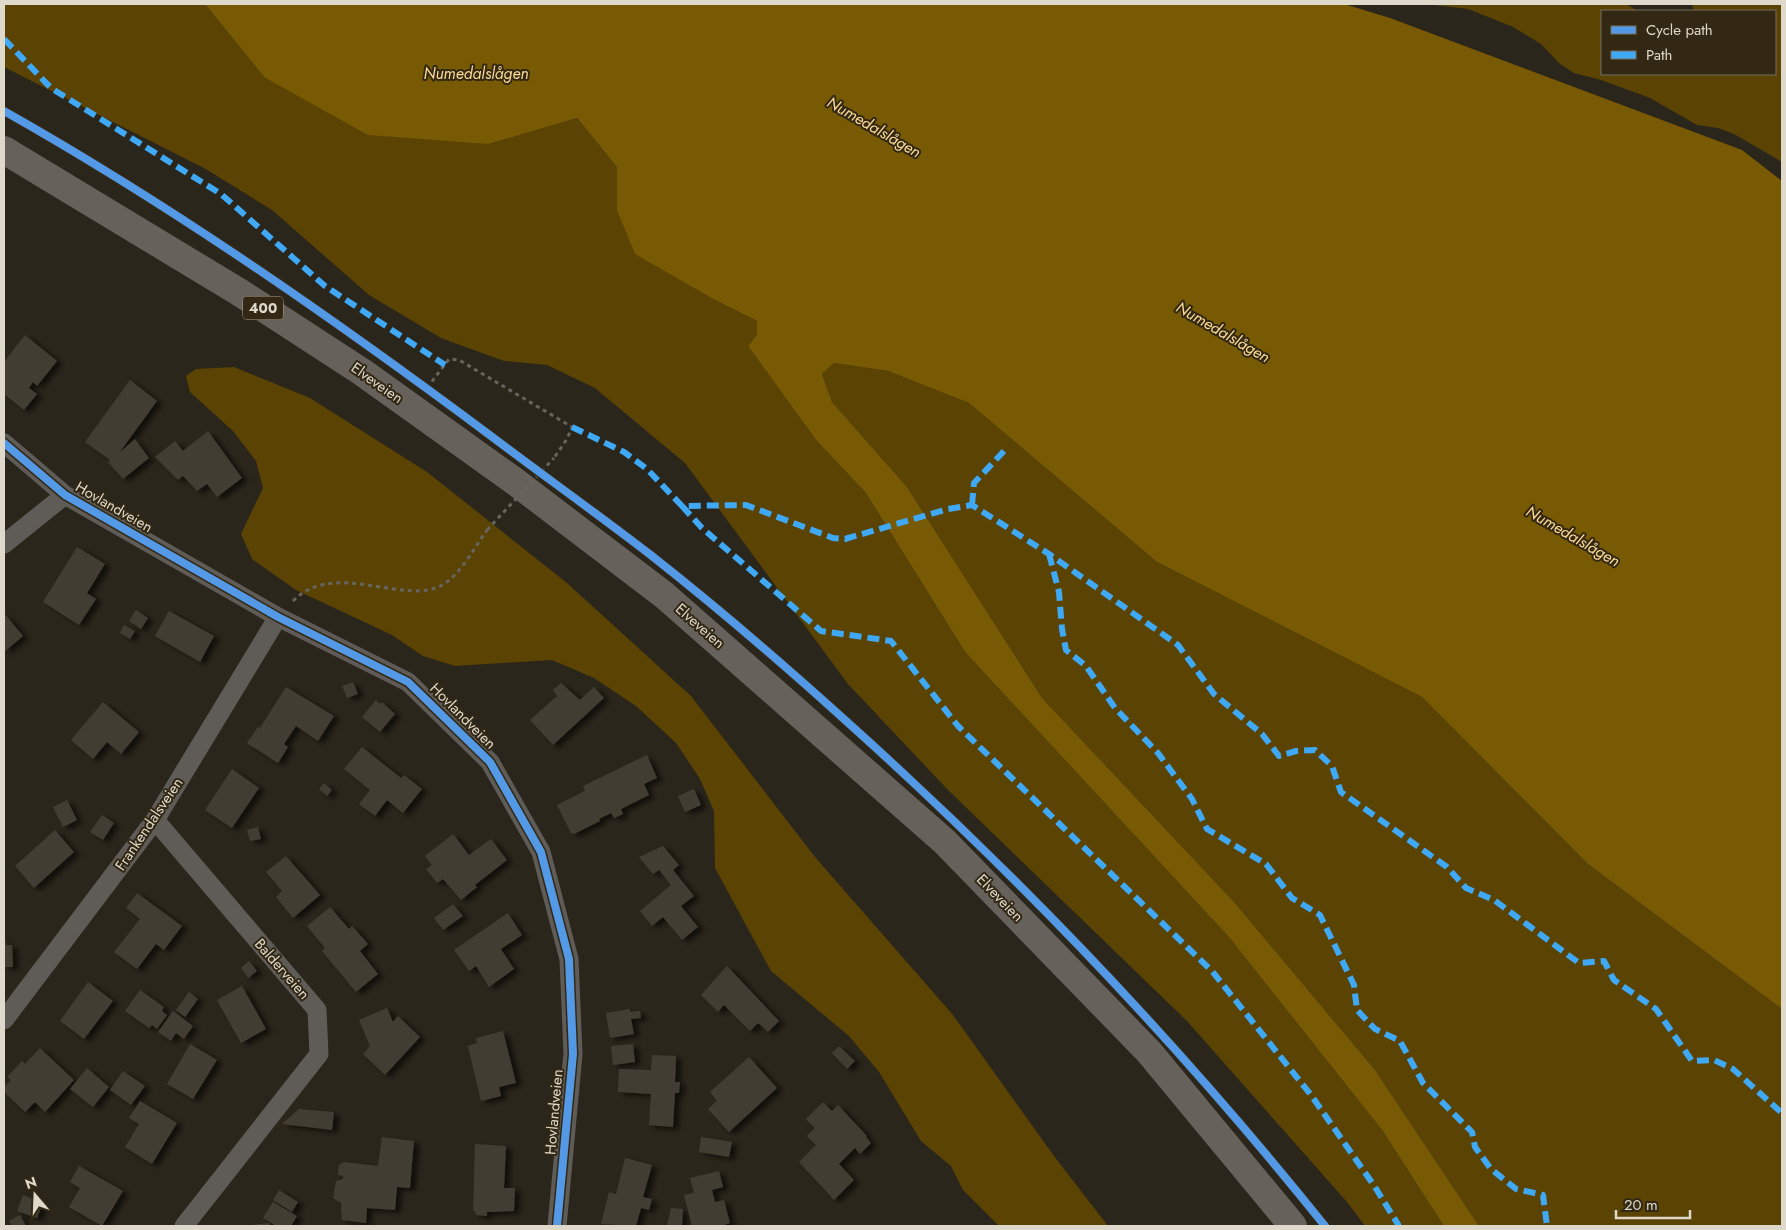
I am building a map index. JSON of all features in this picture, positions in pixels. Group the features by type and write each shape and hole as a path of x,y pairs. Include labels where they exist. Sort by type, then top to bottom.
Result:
{"highway":[{"name":"Elveveien","path":"4,150 214,276 362,372 513,480 664,595 945,842 1149,1052 1292,1226"}],"street":[{"name":"Hovlandveien","path":"4,444 65,495 278,617 408,682 490,762 541,852 569,959 573,1054 557,1226"},
{"path":"4,544 65,495"},
{"name":"Frankendalsveien","path":"4,1020 154,820 278,617"},
{"name":"Balderveien","path":"154,820 317,1010 319,1054 184,1226"}],"path":[{"path":"278,617 305,591 321,585 356,584 420,591 433,589 445,584 459,569 486,530 554,458 567,439 572,427 459,360 449,359 427,388"},
{"path":"418,382 434,394"},
{"path":"535,469 551,480"}],"shaded area":[{"path":"4,4 205,4 264,77 489,144 577,118 617,167 617,210 717,301 757,321 758,335 748,346 816,440 866,493 965,652 1228,936 1382,1130 1444,1226 1365,1226 1347,1202 1187,1021 948,790 848,684 685,463 595,388 547,365 504,361 441,338 369,295 272,210 204,168 4,67"},
{"path":"1426,4 1626,4 1636,10 1601,10 1601,75 1776,75 1776,10 1694,10 1692,4 1782,4 1782,162 1734,134 1718,128 1697,125 1650,98 1601,80 1574,73 1560,64 1541,44 1513,27 1468,9"},
{"path":"834,363 888,371 969,403 1157,562 1422,697 1588,864 1782,1009 1782,1226 1479,1226 1375,1070 1235,903 1042,698 907,487 832,402 822,374"},
{"path":"234,367 310,398 427,472 567,583 691,696 815,857 953,1015 1054,1156 1108,1226 999,1226 963,1190 951,1166 921,1141 879,1072 849,1036 771,971 715,868 714,811 700,779 676,743 636,706 594,678 552,660 455,666 423,656 392,635 296,590 252,559 241,534 263,488 256,461 233,431 190,392 186,376 196,369"}],"water":[{"name":"Numedalslågen","path":"205,4 1344,4 1390,18 1742,150 1782,181 1782,1009 1588,864 1422,697 1157,562 969,403 888,371 834,363 822,374 832,402 907,487 1042,698 1235,903 1375,1070 1479,1226 1444,1226 1382,1130 1228,936 965,652 866,493 816,440 748,346 757,335 757,321 717,301 635,254 617,210 617,167 577,118 489,144 368,135 264,77"}],"building":[{"path":"25,335 57,361 37,386 33,382 29,388 37,394 24,410 4,394 4,362"},
{"path":"130,380 157,401 119,453 135,439 149,458 123,479 108,462 110,460 85,442"},
{"path":"208,431 242,478 217,497 207,484 197,491 183,476 178,480 155,457 175,441 183,451"},
{"path":"77,547 105,564 87,593 96,599 79,625 43,602"},
{"path":"136,610 148,618 141,629 129,621"},
{"path":"169,611 214,636 200,662 155,636"},
{"path":"4,613 23,636 4,652"},
{"path":"124,625 135,631 130,639 120,633"},
{"path":"353,682 358,694 347,698 342,686"},
{"path":"561,683 580,700 594,687 604,698 553,745 530,720 557,696 553,690"},
{"path":"286,687 334,716 318,741 296,726 284,744 288,747 278,763 247,743 258,727 260,728"},
{"path":"376,700 380,704 382,702 395,714 380,732 362,717"},
{"path":"103,702 139,732 121,754 107,742 93,759 71,740"},
{"path":"362,747 401,778 404,775 422,789 403,813 387,800 375,816 359,804 370,790 344,769"},
{"path":"647,755 657,778 644,784 649,795 621,809 623,814 614,818 611,813 599,819 600,821 574,834 571,833 557,805 585,791 583,786"},
{"path":"232,769 259,788 232,828 205,810"},
{"path":"324,783 332,790 327,796 319,789"},
{"path":"694,789 701,805 685,812 678,796"},
{"path":"67,800 77,820 63,827 53,807"},
{"path":"102,815 114,823 103,840 90,832"},
{"path":"258,827 261,839 250,841 247,830"},
{"path":"55,830 74,852 34,888 15,866"},
{"path":"453,834 469,855 491,839 507,860 475,885 477,887 461,900 443,879 437,883 426,869 432,865 425,856"},
{"path":"663,846 679,865 673,870 694,896 681,906 698,927 682,940 663,917 652,926 640,911 671,885 659,870 653,874 639,857"},
{"path":"286,856 320,895 293,918 276,897 282,891 266,872"},
{"path":"137,893 182,926 164,950 156,944 137,969 114,952 140,919 126,908"},
{"path":"453,904 463,916 443,930 434,918"},
{"path":"330,907 349,929 352,926 368,944 360,951 378,974 356,992 322,951 325,948 307,926"},
{"path":"508,913 522,935 501,949 514,969 489,987 476,966 469,971 454,950"},
{"path":"4,932 6,945 12,945 13,967 4,967"},
{"path":"249,961 257,971 248,978 241,968"},
{"path":"727,966 779,1021 768,1032 758,1023 750,1031 724,1005 718,1012 701,995"},
{"path":"88,982 113,1001 84,1039 60,1021"},
{"path":"242,986 266,1029 241,1043 217,1000"},
{"path":"140,990 164,1007 162,1011 167,1015 157,1029 152,1025 149,1028 125,1011"},
{"path":"189,992 198,999 185,1017 176,1010"},
{"path":"387,1008 393,1022 398,1016 420,1037 385,1075 363,1054 370,1046 359,1020"},
{"path":"630,1009 630,1012 640,1011 641,1018 631,1019 634,1034 610,1038 606,1013"},
{"path":"173,1011 193,1026 184,1039 176,1033 171,1041 158,1032"},
{"path":"503,1031 516,1083 499,1087 501,1096 481,1101 468,1046 477,1043 476,1038"},
{"path":"190,1044 217,1060 193,1099 167,1084"},
{"path":"633,1044 635,1062 613,1065 611,1046"},
{"path":"839,1046 855,1061 847,1069 832,1053"},
{"path":"40,1048 74,1080 45,1112 35,1102 25,1112 4,1092 4,1087 11,1080 7,1077 22,1061 25,1064"},
{"path":"652,1055 676,1056 675,1082 680,1082 679,1093 675,1093 673,1127 649,1125 651,1094 618,1092 619,1069 651,1070"},
{"path":"749,1057 777,1088 729,1132 708,1109 717,1101 710,1092"},
{"path":"87,1068 109,1087 93,1107 70,1089"},
{"path":"123,1071 145,1086 131,1105 110,1090"},
{"path":"140,1101 177,1123 152,1164 125,1147 139,1124 129,1118"},
{"path":"823,1102 832,1111 838,1105 867,1136 871,1143 860,1154 855,1148 839,1164 854,1180 834,1200 799,1162 816,1145 807,1136 815,1128 806,1119"},
{"path":"299,1109 334,1112 332,1130 282,1124"},
{"path":"382,1137 414,1141 410,1188 397,1187 395,1210 367,1208 366,1223 342,1220 341,1203 333,1198 336,1181 343,1179 343,1176 338,1175 339,1165 344,1162 378,1166"},
{"path":"701,1137 732,1142 729,1157 699,1152"},
{"path":"475,1144 506,1146 504,1188 515,1188 514,1211 487,1212 487,1216 476,1215 475,1211 473,1211"},
{"path":"625,1158 652,1165 643,1197 652,1199 649,1210 641,1208 636,1226 601,1224 609,1192 616,1194"},
{"path":"79,1166 123,1191 102,1226 69,1207 80,1188 70,1182"},
{"path":"719,1171 723,1187 712,1190 715,1202 724,1200 730,1223 721,1226 692,1226 684,1195 694,1193 690,1178"},
{"path":"279,1190 298,1202 292,1212 273,1200"},
{"path":"23,1195 43,1203 37,1218 17,1211"},
{"path":"273,1202 297,1216 291,1226 276,1226 263,1218"},
{"path":"671,1208 683,1209 682,1226 667,1226"},
{"path":"20,1215 26,1226 12,1226 9,1221"},
{"path":"269,1223 270,1226 252,1226 252,1225"}],"marked path":[{"path":"4,39 51,88 221,194 325,286 445,365"},
{"path":"572,427 624,452 647,469 682,506 746,505 833,538 845,539 948,509 972,505 1049,554 1178,645 1214,694 1262,734 1279,756 1296,751 1315,750 1332,766 1341,792 1447,867 1466,888 1494,900 1579,963 1604,961 1614,980 1656,1009 1692,1061 1714,1060 1733,1069 1782,1113"},
{"path":"972,505 974,483 1004,451"},
{"path":"682,506 702,528 821,631 891,641 958,726 1212,971 1311,1095 1375,1187 1399,1226"},
{"path":"1049,554 1059,592 1066,650 1086,666 1115,708 1158,753 1192,799 1207,829 1266,864 1292,898 1320,915 1354,985 1357,1010 1375,1029 1400,1041 1423,1083 1472,1132 1475,1147 1491,1169 1516,1189 1543,1195 1547,1226"}],"cycle path":[{"path":"4,111 130,186 191,225 373,349 652,556 774,657 910,779 973,839 1096,963 1213,1092 1325,1226"},
{"path":"4,443 65,495 278,617 408,682 490,762 541,852 569,959 573,1054 557,1226"}]}
